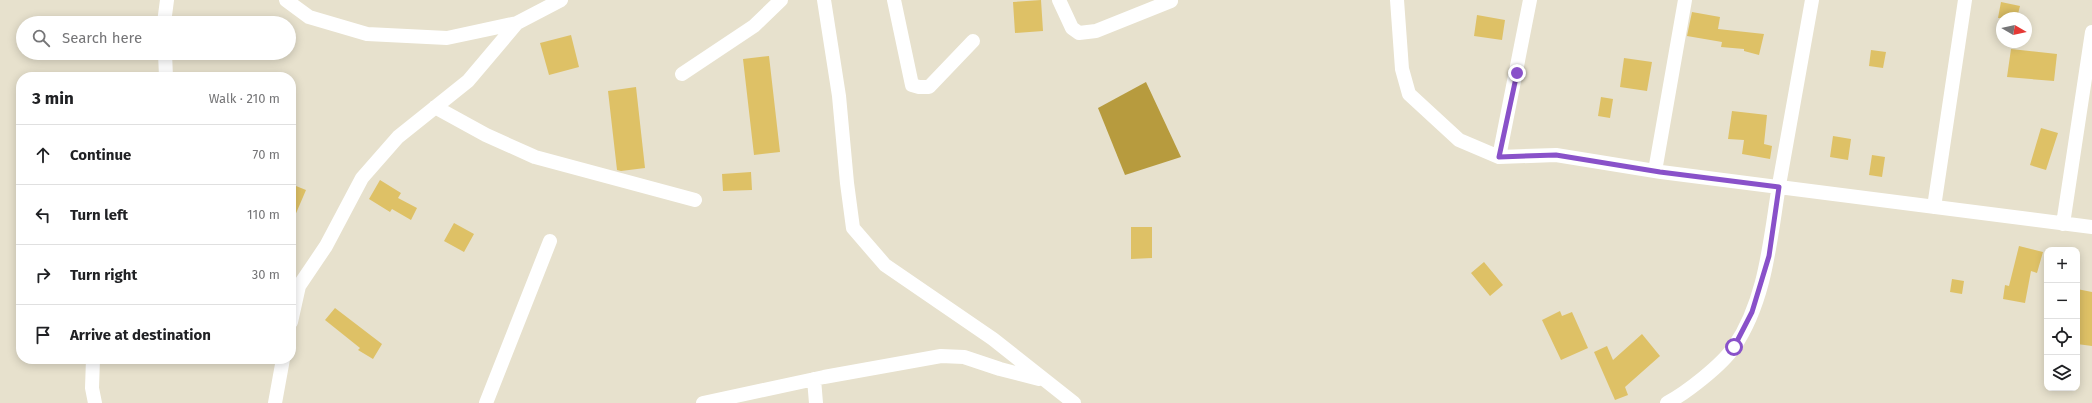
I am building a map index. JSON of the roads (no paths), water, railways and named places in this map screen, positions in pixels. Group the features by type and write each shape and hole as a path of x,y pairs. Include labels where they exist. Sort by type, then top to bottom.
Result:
{"street":[{"path":"165,16 167,0"},
{"path":"286,0 309,17 367,34 447,38 517,23 561,0"},
{"path":"682,74 754,26 780,0"},
{"path":"824,0 839,96 847,183 853,228 885,265 993,339 1074,403"},
{"path":"894,0 912,85 928,87 973,41"},
{"path":"1059,0 1072,28 1079,33 1096,31 1171,1"},
{"path":"1397,0 1402,69 1408,94 1459,140 1499,157 1556,155 1655,171 2092,228"},
{"path":"1499,157 1530,0"},
{"path":"1655,171 1684,0"},
{"path":"1667,403 1678,397 1721,362 1734,347 1752,312 1769,256 1779,187 1812,0"},
{"path":"1934,207 1965,0"},
{"path":"296,284 326,246 362,178 398,137 468,81 517,23"},
{"path":"2063,224 2092,32"},
{"path":"165,60 166,72"},
{"path":"435,107 486,135 535,157 695,200"},
{"path":"486,403 550,240"},
{"path":"703,403 814,379 942,356 964,357 1000,369 1046,381"},
{"path":"92,364 92,388 95,403"},
{"path":"275,403 282,364"},
{"path":"814,379 816,403"}]}
